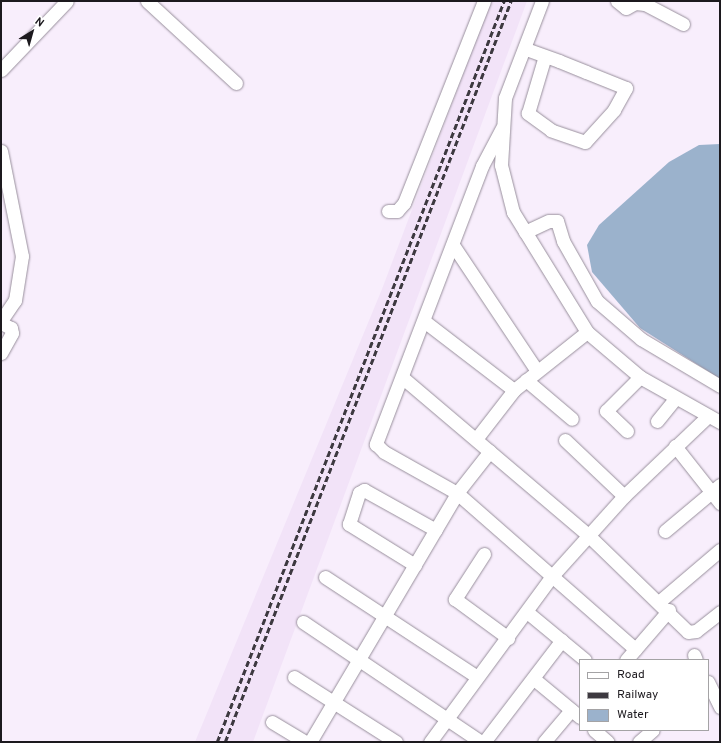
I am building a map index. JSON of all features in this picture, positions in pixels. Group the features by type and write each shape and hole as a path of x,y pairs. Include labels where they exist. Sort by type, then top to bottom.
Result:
{"street":[{"path":"1,70 67,1"},
{"path":"147,1 236,83"},
{"path":"388,211 397,211 404,203 484,1"},
{"path":"542,1 526,49 505,98 502,128 501,165 513,212 587,332 640,377 675,399 720,422"},
{"path":"617,1 626,8 635,3 645,4 683,24"},
{"path":"526,49 545,56 626,88 614,110 585,142 551,130 528,113 545,56"},
{"path":"502,128 482,166 403,378 378,438 378,448 457,493 635,649"},
{"path":"1,151 22,256 15,300 1,322 11,328 12,333 1,353"},
{"path":"525,232 549,221 557,221 563,241 597,301 641,339 720,386"},
{"path":"452,245 537,371"},
{"path":"424,320 514,390"},
{"path":"476,439 514,390 587,332"},
{"path":"627,431 606,411 640,377"},
{"path":"403,378 588,535 665,605 684,629 692,632 720,612"},
{"path":"526,380 572,419"},
{"path":"657,421 675,399"},
{"path":"430,742 477,677 508,638 552,576 624,496 708,416"},
{"path":"565,440 624,496"},
{"path":"675,446 716,488 720,503"},
{"path":"310,742 360,660 385,614 457,493 490,451"},
{"path":"665,531 716,488"},
{"path":"415,564 349,524 359,493 364,490 436,530"},
{"path":"627,659 665,605 720,550"},
{"path":"484,554 455,599 508,638"},
{"path":"325,577 385,614 477,677"},
{"path":"527,612 584,659"},
{"path":"303,622 449,717 481,742"},
{"path":"484,742 534,679 562,640"},
{"path":"294,677 396,742"},
{"path":"534,679 576,714 544,742"},
{"path":"712,688 720,707"},
{"path":"272,722 304,742"},
{"path":"595,731 608,742"},
{"path":"639,742 653,731"}],"shaded area":[{"path":"491,1 527,1 253,742 195,742 382,289"}],"water":[{"path":"720,144 720,379 640,328 592,272 587,245 599,225 669,162 699,145"}],"railway":[{"path":"217,742 504,1"},
{"path":"225,742 511,1"}]}
